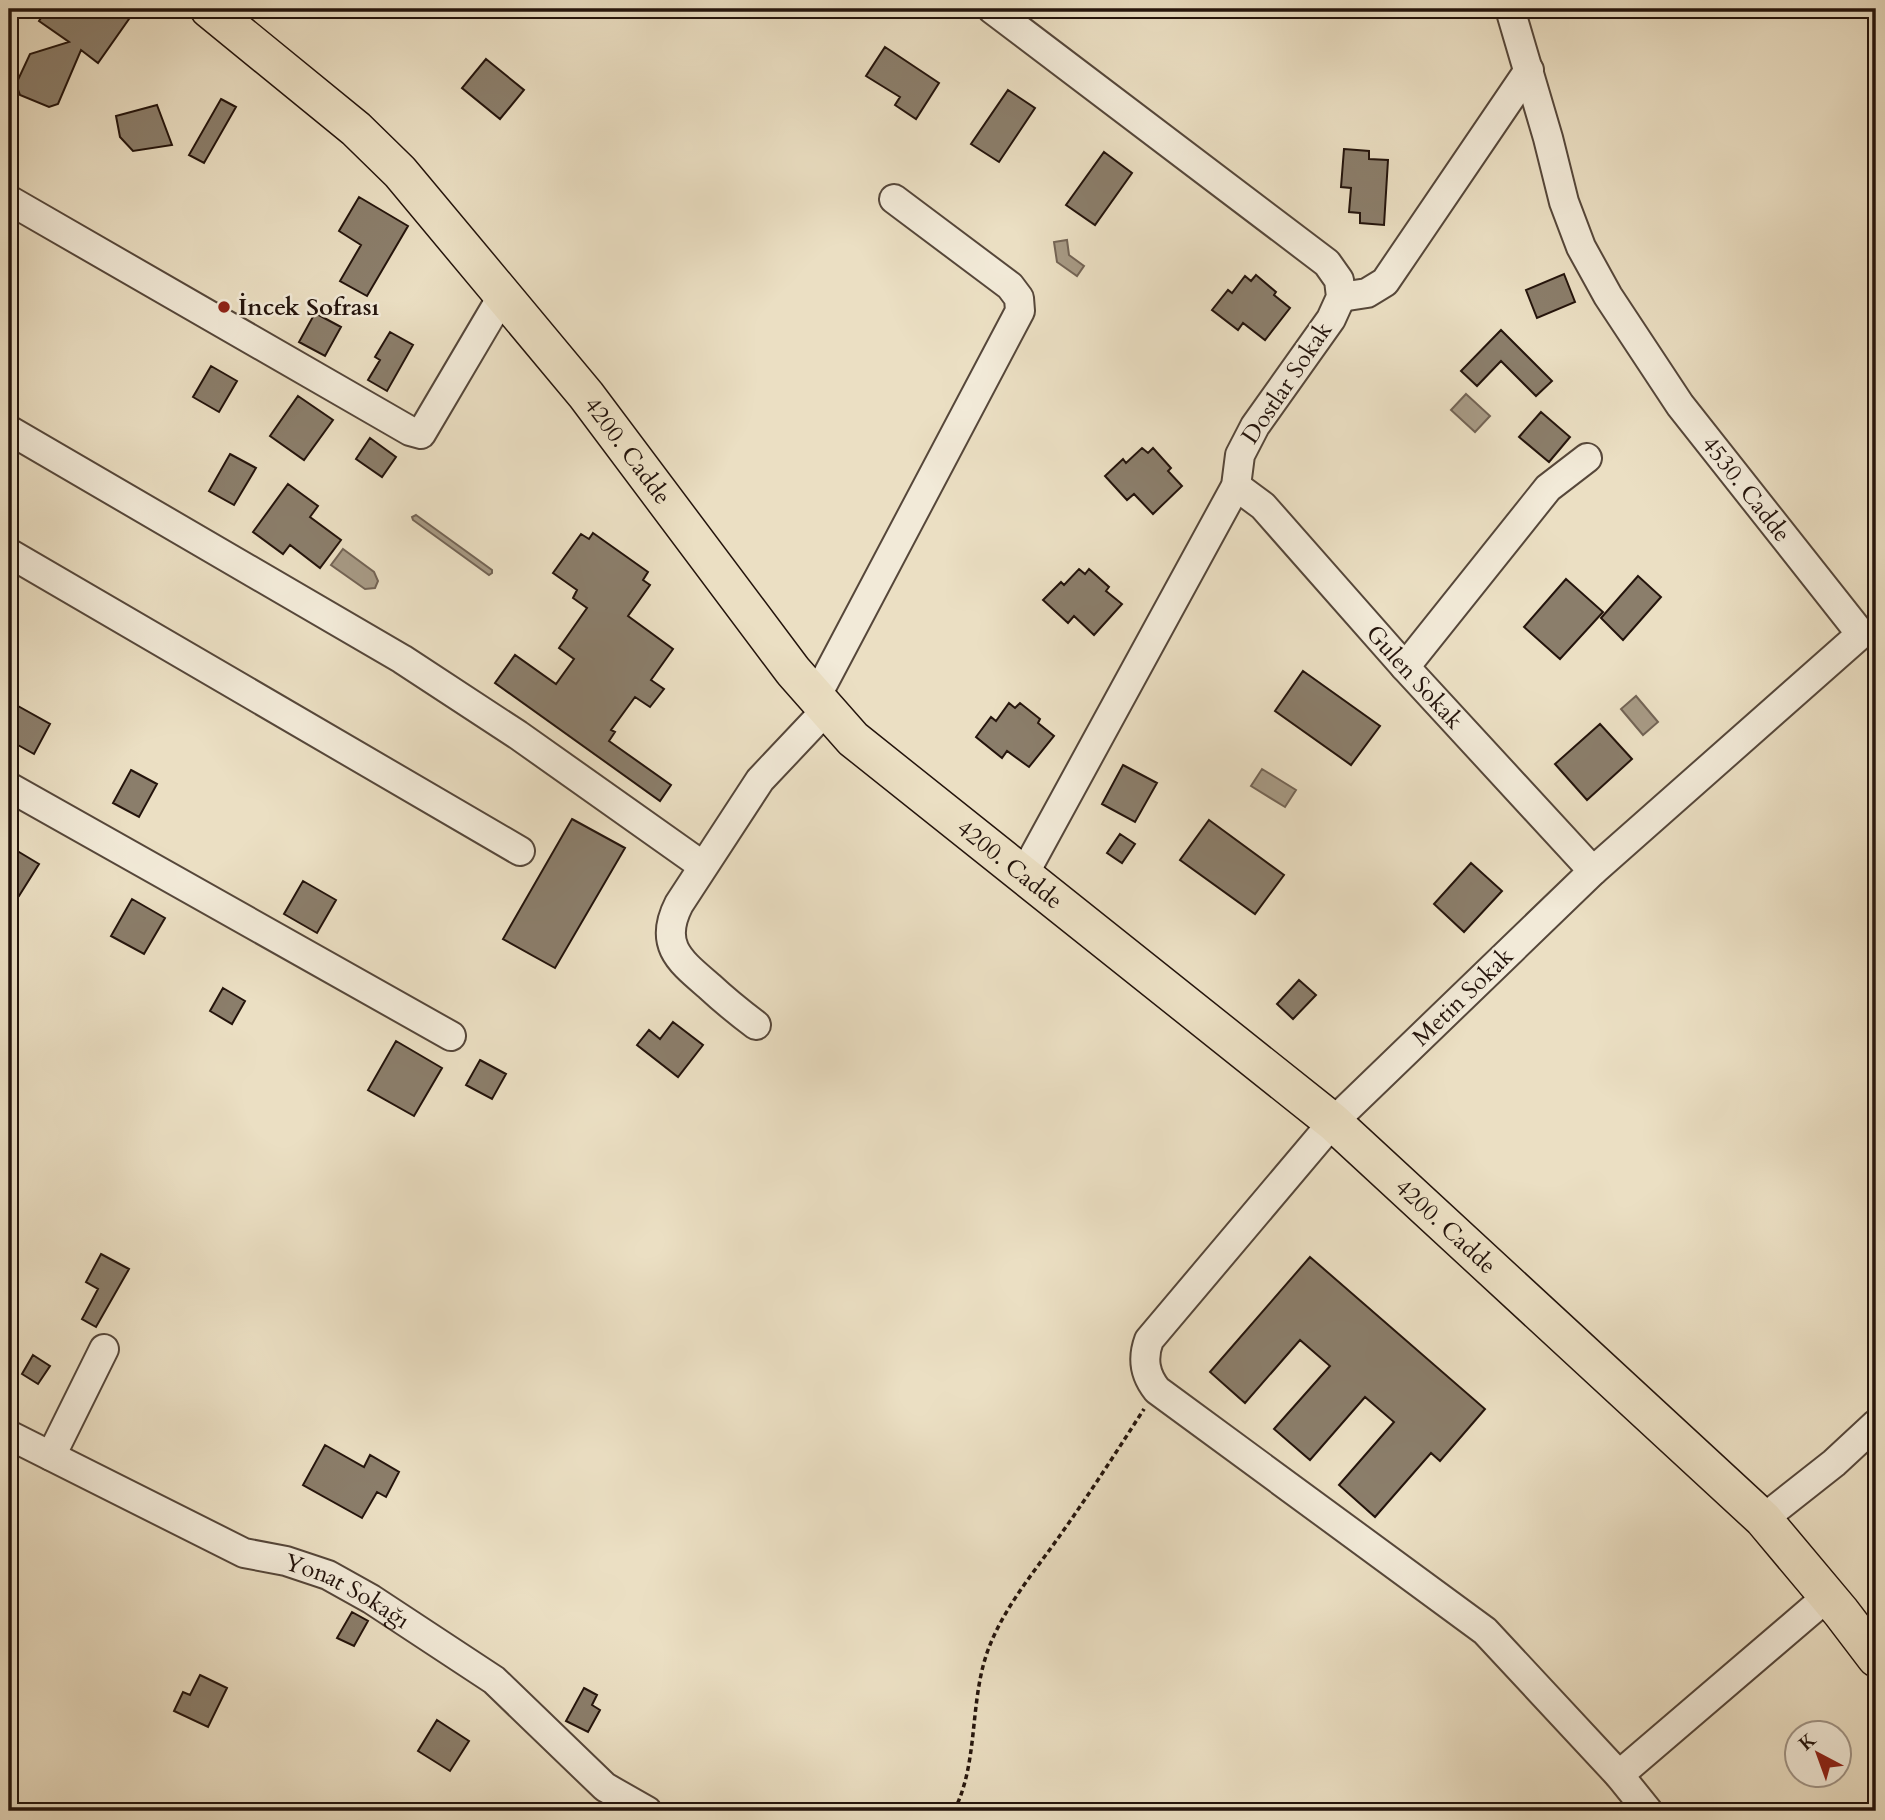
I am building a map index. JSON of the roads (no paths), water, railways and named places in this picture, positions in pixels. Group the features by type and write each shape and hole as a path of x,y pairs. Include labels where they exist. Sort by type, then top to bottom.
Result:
{"main road":[{"name":"4200. Cadde","path":"209,9 356,129 400,172 586,395 793,671 853,739 1334,1122 1763,1519 1876,1658"}],"street":[{"name":"Dostlar Sokak","path":"992,9 1327,263 1339,280 1341,298 1331,319 1255,426 1240,454 1236,486 1024,874"},
{"name":"4530. Cadde","path":"1510,9 1564,202 1581,247 1608,296 1680,405 1869,628 1593,871"},
{"path":"1341,298 1367,293 1385,282 1529,70"},
{"path":"756,1025 680,961 672,946 671,925 674,914 760,780 821,703 1020,311 1019,298 1010,286 894,199"},
{"path":"9,200 410,431 421,433 503,295"},
{"path":"9,430 413,666 518,735 703,866"},
{"path":"1405,667 1548,488 1587,458"},
{"name":"Gulen Sokak","path":"1236,486 1263,506 1405,667 1593,871"},
{"path":"9,553 520,851"},
{"path":"9,787 451,1035"},
{"name":"Metin Sokak","path":"1593,871 1334,1122 1149,1340 1145,1367 1157,1390 1485,1631 1619,1775"},
{"path":"51,1456 104,1349"},
{"path":"1763,1519 1834,1463 1876,1424"},
{"name":"Yonat Sokağı","path":"9,1435 244,1553 286,1561 328,1575 371,1598 494,1680 605,1787 647,1811"},
{"path":"1648,1811 1619,1775 1828,1596"}],"place":[{"name":"İncek Sofrası","path":"224,307"}]}
